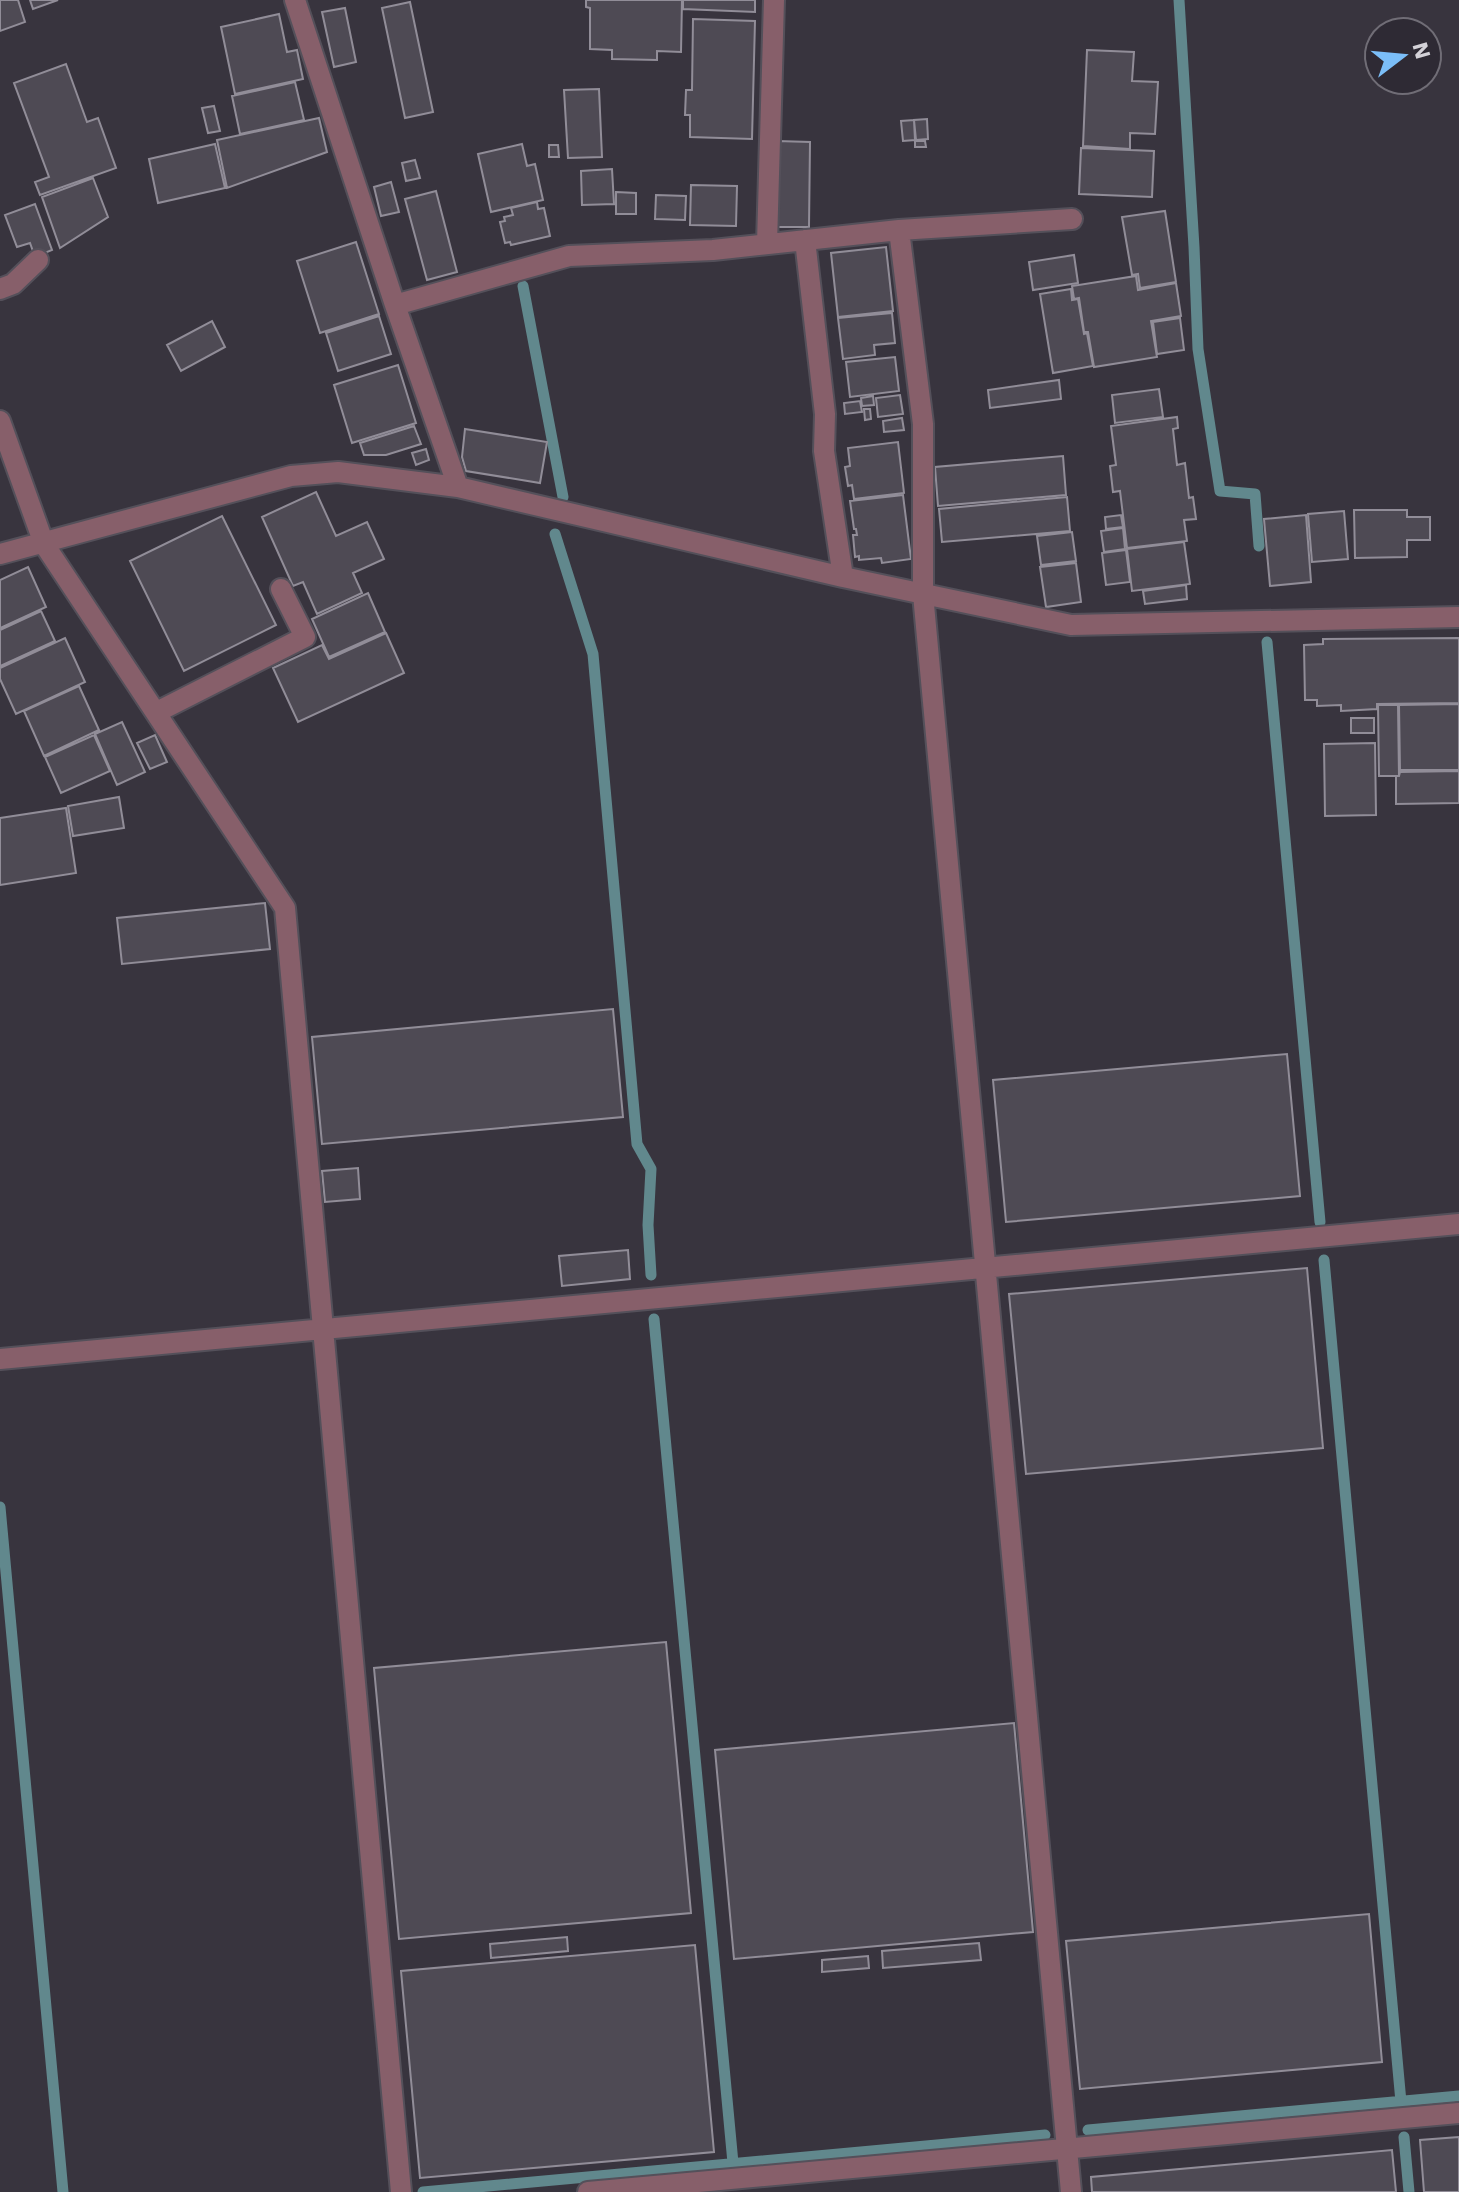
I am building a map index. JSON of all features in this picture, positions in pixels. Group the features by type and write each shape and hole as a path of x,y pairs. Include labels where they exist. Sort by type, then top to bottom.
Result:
{"street":[{"path":"295,0 458,487"},
{"path":"767,244 774,0"},
{"path":"395,305 569,256 713,250 899,230 1072,219"},
{"path":"899,230 923,424 923,594 1071,2192"},
{"path":"805,240 825,414 824,451 843,577"},
{"path":"0,289 13,284 38,260"},
{"path":"0,421 44,544 285,908 401,2192"},
{"path":"0,554 291,476 338,472 458,487 843,577 1071,625 1459,617"},
{"path":"157,712 305,637 281,589"},
{"path":"0,1359 1459,1224"},
{"path":"588,2192 1459,2113"}],"building":[{"path":"0,0 18,0 25,22 0,31"},
{"path":"30,0 58,0 33,9"},
{"path":"586,0 682,0 681,52 657,51 657,60 612,59 612,50 590,49 590,8 586,7"},
{"path":"683,0 755,0 755,12 683,9"},
{"path":"410,2 433,112 405,118 382,8"},
{"path":"345,8 356,62 334,67 322,12"},
{"path":"279,14 287,52 297,50 303,79 235,94 221,27"},
{"path":"693,19 755,21 752,139 690,137 690,115 685,115 686,90 692,90"},
{"path":"1087,50 1134,52 1132,81 1158,82 1155,134 1130,133 1130,149 1083,146"},
{"path":"66,64 87,122 98,118 116,168 40,195 35,182 49,177 14,83"},
{"path":"295,82 304,120 240,134 232,96"},
{"path":"599,89 602,157 568,158 564,90"},
{"path":"214,106 220,131 208,133 202,108"},
{"path":"319,118 327,152 227,188 217,140"},
{"path":"927,119 928,139 916,140 914,120"},
{"path":"914,120 915,140 903,141 901,121"},
{"path":"777,141 810,142 809,227 775,227"},
{"path":"915,141 925,141 926,147 915,147"},
{"path":"215,144 225,188 158,203 149,159"},
{"path":"522,144 527,166 535,164 543,200 491,212 478,154"},
{"path":"549,145 558,145 559,157 549,157"},
{"path":"1081,148 1154,151 1152,197 1079,194"},
{"path":"415,160 420,178 406,181 402,163"},
{"path":"612,169 614,204 582,205 581,171"},
{"path":"93,178 108,217 60,248 42,197"},
{"path":"391,182 399,212 381,216 374,187"},
{"path":"691,185 737,186 736,226 690,225"},
{"path":"436,191 457,272 427,280 405,199"},
{"path":"616,192 636,193 636,214 616,214"},
{"path":"656,195 686,196 685,220 655,219"},
{"path":"537,202 538,209 544,208 550,236 511,245 510,242 505,243 500,222 505,221 504,217 513,215 511,208"},
{"path":"35,204 52,250 35,257 30,243 17,247 5,215"},
{"path":"1165,211 1176,282 1140,288 1138,274 1132,275 1122,217"},
{"path":"356,242 379,314 320,333 297,261"},
{"path":"886,247 893,311 838,317 831,253"},
{"path":"1074,255 1078,283 1033,290 1029,262"},
{"path":"1136,276 1138,290 1176,283 1181,316 1151,321 1157,357 1094,367 1079,298 1074,299 1072,286"},
{"path":"1071,289 1072,300 1078,299 1093,366 1053,373 1040,294"},
{"path":"892,313 895,343 874,345 875,355 843,359 838,318"},
{"path":"379,316 391,354 338,371 326,333"},
{"path":"1180,318 1184,350 1157,354 1153,322"},
{"path":"212,321 225,347 181,371 167,345"},
{"path":"895,357 899,391 850,397 846,362"},
{"path":"398,365 416,423 352,443 334,385"},
{"path":"1059,380 1061,399 990,408 988,390"},
{"path":"1159,389 1163,417 1115,423 1112,395"},
{"path":"900,395 903,414 878,417 876,398"},
{"path":"873,396 874,405 862,406 861,398"},
{"path":"860,401 862,412 845,414 844,403"},
{"path":"864,409 870,409 871,419 865,420"},
{"path":"1177,417 1178,428 1173,429 1177,465 1185,463 1189,498 1193,497 1196,519 1184,520 1187,541 1127,548 1120,491 1113,492 1110,466 1116,465 1111,426"},
{"path":"902,418 904,430 884,432 883,421"},
{"path":"414,426 421,444 386,455 364,455 360,443"},
{"path":"465,429 547,442 540,483 466,471 462,457"},
{"path":"898,442 904,493 854,499 845,467 850,466 848,448"},
{"path":"426,449 429,460 416,465 412,453"},
{"path":"1063,456 1066,495 938,506 935,467"},
{"path":"316,492 336,536 367,522 384,559 353,573 362,593 317,614 303,582 293,586 262,517"},
{"path":"903,495 911,559 882,563 881,558 859,560 859,556 855,557 853,535 857,535 850,501"},
{"path":"1067,497 1070,531 942,542 939,509"},
{"path":"1354,510 1407,510 1407,517 1430,517 1430,540 1407,540 1407,557 1355,558"},
{"path":"1344,511 1348,559 1312,562 1308,514"},
{"path":"1121,515 1123,527 1106,529 1105,517"},
{"path":"1306,515 1311,582 1270,586 1264,519"},
{"path":"222,516 276,625 184,671 130,561"},
{"path":"1123,528 1125,549 1104,552 1101,531"},
{"path":"1072,532 1076,561 1041,565 1037,536"},
{"path":"1184,542 1190,584 1132,591 1127,549"},
{"path":"1126,550 1130,582 1106,585 1102,553"},
{"path":"1076,563 1081,602 1046,607 1040,567"},
{"path":"28,567 46,607 0,628 0,580"},
{"path":"1186,585 1187,599 1145,604 1143,591"},
{"path":"368,593 385,632 329,657 312,619"},
{"path":"41,611 55,641 0,666 0,630"},
{"path":"386,633 404,673 298,722 273,668 322,645 329,659"},
{"path":"65,638 85,682 16,714 0,679 0,668"},
{"path":"1459,638 1459,703 1377,704 1377,709 1341,711 1341,705 1317,706 1317,700 1305,700 1304,645 1323,644 1323,639"},
{"path":"79,686 99,730 44,756 24,711"},
{"path":"1459,704 1459,770 1400,770 1399,705"},
{"path":"1378,705 1398,705 1399,776 1379,776"},
{"path":"1351,718 1374,718 1374,733 1351,733"},
{"path":"122,722 145,772 117,785 95,734"},
{"path":"94,735 110,771 61,793 45,757"},
{"path":"155,735 167,762 150,769 137,743"},
{"path":"1375,743 1376,815 1325,816 1324,744"},
{"path":"1459,771 1459,803 1396,804 1396,776 1400,772"},
{"path":"119,797 124,828 73,836 68,806"},
{"path":"66,808 76,873 0,885 0,818"},
{"path":"265,903 270,949 122,964 117,918"},
{"path":"613,1009 623,1117 322,1144 312,1037"},
{"path":"1287,1054 1300,1196 1006,1222 993,1080"},
{"path":"358,1168 360,1199 325,1202 322,1171"},
{"path":"628,1250 630,1279 562,1286 559,1256"},
{"path":"1307,1268 1323,1448 1026,1474 1009,1294"},
{"path":"666,1642 691,1913 399,1939 374,1668"},
{"path":"1014,1723 1033,1932 734,1959 715,1750"},
{"path":"1369,1914 1382,2062 1080,2089 1066,1941"},
{"path":"567,1937 568,1951 491,1958 490,1944"},
{"path":"979,1943 981,1960 883,1968 882,1951"},
{"path":"695,1945 714,2152 420,2178 401,1971"},
{"path":"868,1956 869,1968 822,1972 822,1960"},
{"path":"1459,2137 1459,2192 1424,2192 1420,2140"},
{"path":"1392,2150 1396,2192 1092,2192 1091,2177"}],"waterway":[{"path":"1179,0 1198,349 1220,491 1255,494 1259,546"},
{"path":"523,286 563,497"},
{"path":"555,534 593,654 637,1144 651,1169 648,1225 651,1275"},
{"path":"1267,642 1320,1222"},
{"path":"1324,1260 1401,2102"},
{"path":"654,1319 733,2163"},
{"path":"0,1507 63,2192"},
{"path":"1088,2130 1459,2096"},
{"path":"423,2192 1045,2135"},
{"path":"1404,2137 1409,2192"}]}
